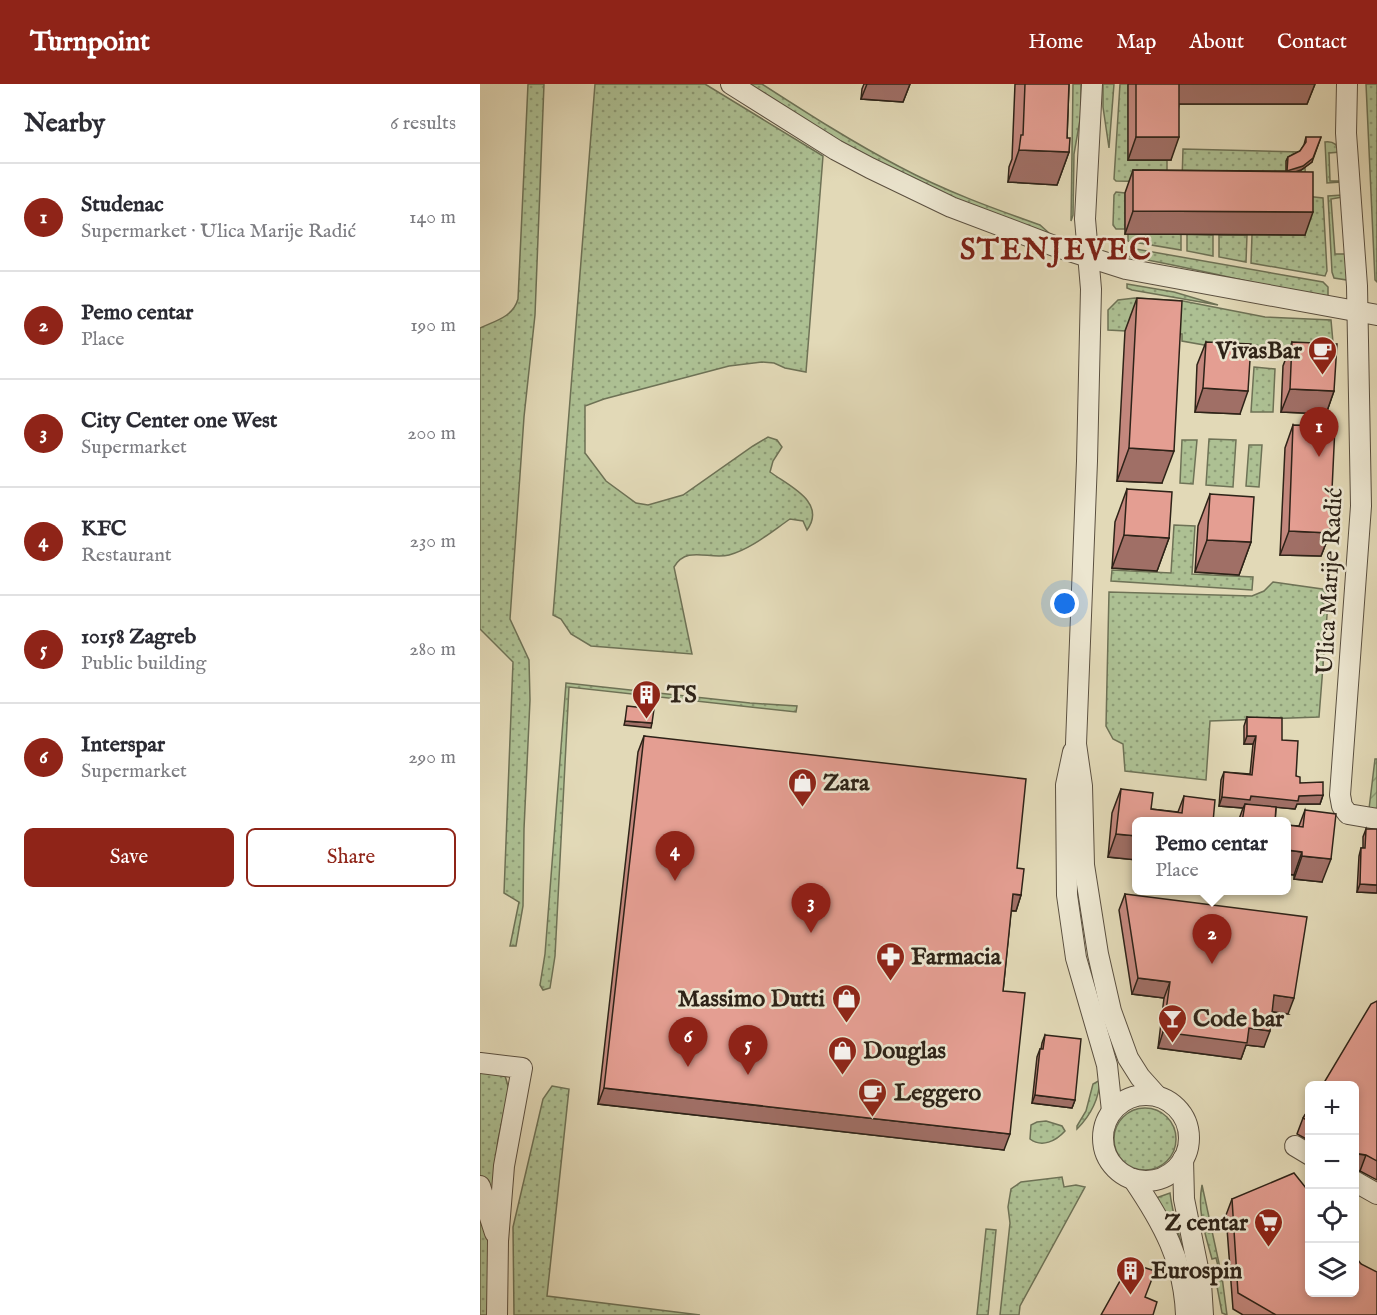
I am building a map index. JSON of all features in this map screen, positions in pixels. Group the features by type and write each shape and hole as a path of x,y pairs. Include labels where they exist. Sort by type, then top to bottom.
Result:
{"street":[{"path":"730,84 836,150 891,179 988,222 1088,258 1168,277 1377,315"},
{"path":"1092,84 1085,219 1091,289 1087,470 1076,744 1082,786 1084,865 1098,954 1111,1011 1128,1059 1157,1096 1176,1107 1185,1119 1189,1132 1188,1146 1175,1170 1162,1178 1148,1181 1134,1179 1120,1173 1110,1163 1104,1149 1102,1135 1104,1124 1120,1102 1143,1094 1157,1096"},
{"name":"Ulica Marije Radić","path":"1347,84 1346,132 1357,312 1361,506 1340,795 1342,806 1348,814 1377,819"},
{"path":"1076,744 1067,777 1065,817 1067,895 1076,958 1107,1065 1112,1111"},
{"path":"480,1063 522,1068 504,1166 498,1241 497,1315"},
{"path":"1183,1159 1184,1199 1201,1283 1203,1315"},
{"path":"1134,1179 1158,1216 1172,1245 1180,1269 1186,1315"},
{"path":"1359,1184 1377,1194"},
{"path":"480,1186 498,1241"}],"green space":[{"path":"528,84 544,84 535,315 524,417 510,619 529,660 530,700 523,906 516,946 510,946 519,902 504,893 513,662 480,629 480,328 508,314 518,299"},
{"path":"595,84 705,84 823,156 806,372 762,362 729,366 585,406 585,453 606,481 636,503 648,505 683,495 768,437 777,440 782,447 773,461 770,472 795,489 809,503 812,520 807,530 803,521 790,519 761,540 729,555 692,555 679,560 674,567 692,654 591,646 571,634 561,619 553,615"},
{"path":"746,84 762,84 847,137 917,176 986,206 1040,225 1049,233 979,210 842,145"},
{"path":"1073,84 1081,84 1081,114 1074,154 1071,221"},
{"path":"1103,84 1114,84 1109,148 1103,107"},
{"path":"1120,84 1128,84 1128,159 1167,160 1167,182 1116,181 1114,179"},
{"path":"1366,84 1377,84 1377,282 1375,280"},
{"path":"1325,142 1336,145 1340,152 1329,153 1330,181 1341,182 1327,183"},
{"path":"1183,149 1302,152 1293,173 1305,168 1306,184 1182,181"},
{"path":"1116,192 1125,193 1125,229 1116,229 1113,225"},
{"path":"1342,195 1342,197 1331,199 1335,254 1345,254 1347,280 1334,278 1332,272 1328,196"},
{"path":"1305,196 1323,198 1327,271 1325,276 1251,263 1252,235"},
{"path":"1128,234 1181,234 1181,250 1128,241"},
{"path":"1187,234 1213,235 1213,256 1187,251"},
{"path":"1219,235 1247,235 1246,262 1219,257"},
{"path":"1130,248 1323,282 1328,287 1328,298 1126,256"},
{"path":"1127,284 1174,292 1218,305 1132,290 1127,288"},
{"path":"1135,298 1183,301 1265,317 1331,320 1334,354 1266,356 1182,341 1182,334 1108,330 1108,310 1118,300"},
{"path":"1254,367 1275,369 1273,412 1251,412"},
{"path":"1209,439 1236,440 1233,487 1206,485"},
{"path":"1182,440 1197,440 1193,484 1180,483"},
{"path":"1249,445 1262,445 1259,487 1246,486"},
{"path":"1174,525 1195,526 1192,574 1253,577 1252,590 1111,581 1112,570 1171,573"},
{"path":"1273,582 1329,590 1319,717 1210,721 1206,780 1125,771 1123,744 1113,739 1106,726 1109,592 1252,596 1264,591"},
{"path":"566,683 797,706 796,712 569,687 555,956 550,988 543,990 540,985 545,954"},
{"path":"1375,759 1377,759 1377,810 1369,809"},
{"path":"480,1072 505,1076 509,1089 498,1140 492,1192 488,1192 480,1177"},
{"path":"1100,1080 1093,1106 1077,1129 1086,1111 1093,1084"},
{"path":"552,1086 569,1089 547,1296 700,1315 514,1315 513,1227 543,1099"},
{"path":"1145,1108 1157,1110 1167,1117 1174,1127 1176,1139 1174,1151 1167,1161 1157,1168 1145,1170 1133,1168 1123,1161 1116,1151 1114,1139 1116,1127 1123,1117 1133,1110"},
{"path":"1046,1121 1062,1126 1065,1131 1049,1142 1039,1143 1030,1139 1031,1125"},
{"path":"1062,1177 1064,1187 1076,1185 1085,1187 1020,1306 1019,1315 1000,1315 1010,1223 1008,1207 1011,1189 1021,1182"},
{"path":"1202,1185 1222,1277 1227,1315 1222,1313 1215,1276 1220,1274 1216,1258 1212,1259 1202,1222 1200,1204"},
{"path":"1170,1193 1174,1218 1194,1290 1156,1198"},
{"path":"480,1201 493,1245 493,1315 480,1315"},
{"path":"986,1229 996,1230 988,1315 977,1315"}],"building":[{"path":"1025,84 1069,84 1067,138 1070,138 1069,152 1019,150 1021,135 1023,135"},
{"path":"1136,84 1179,84 1179,137 1136,137"},
{"path":"1306,137 1321,137 1313,158 1303,166 1287,171 1288,157 1300,151 1306,142"},
{"path":"1133,170 1313,172 1313,212 1133,211"},
{"path":"1137,298 1182,301 1174,451 1129,448"},
{"path":"1206,342 1251,344 1248,391 1203,388"},
{"path":"1292,342 1337,344 1334,391 1290,389"},
{"path":"1293,425 1335,426 1330,533 1289,531"},
{"path":"1127,489 1172,492 1169,538 1124,535"},
{"path":"1210,494 1254,497 1251,542 1207,540"},
{"path":"627,706 654,709 652,723 625,721"},
{"path":"1247,717 1282,718 1282,740 1298,741 1296,776 1300,777 1300,783 1323,782 1323,795 1299,796 1298,801 1251,796 1250,800 1222,797 1224,772 1252,775 1256,736 1247,736"},
{"path":"644,736 1026,779 1017,868 1024,869 1021,895 1013,894 1003,991 1025,993 1010,1134 604,1088"},
{"path":"1121,789 1153,793 1151,809 1182,813 1184,796 1215,800 1213,817 1132,817 1132,836 1116,834"},
{"path":"1245,804 1276,807 1275,817 1243,817"},
{"path":"1305,810 1336,814 1331,859 1302,856 1302,852 1291,851 1291,826 1303,827"},
{"path":"1366,829 1377,829 1377,885 1360,884 1361,848 1365,848"},
{"path":"1125,894 1307,917 1294,998 1274,995 1270,1031 1249,1028 1247,1043 1163,1032 1170,982 1138,978"},
{"path":"1377,1001 1377,1161 1359,1154 1359,1081 1325,1081 1371,1004"},
{"path":"1045,1035 1081,1039 1075,1100 1035,1095 1040,1049 1043,1049"},
{"name":"Z centar","path":"1294,1173 1305,1187 1305,1297 1359,1297 1359,1261 1377,1272 1377,1315 1276,1315 1238,1293 1232,1199"},
{"name":"Eurospin","path":"1130,1263 1155,1271 1145,1297 1157,1302 1153,1315 1101,1315"}],"place":[{"name":"VivasBar","path":"1323,376"},
{"name":"Studenac","path":"1319,457"},
{"name":"TS","path":"646,720"},
{"name":"Zara","path":"802,808"},
{"name":"KFC","path":"675,881"},
{"name":"City Center one West","path":"811,933"},
{"name":"Pemo centar","path":"1212,964"},
{"name":"Farmacia","path":"890,982"},
{"name":"Massimo Dutti","path":"846,1024"},
{"name":"Code bar","path":"1172,1044"},
{"name":"Interspar","path":"688,1067"},
{"name":"10158 Zagreb","path":"748,1075"},
{"name":"Douglas","path":"842,1076"},
{"name":"Leggero","path":"873,1118"},
{"name":"Z centar","path":"1269,1248"},
{"name":"Eurospin","path":"1130,1296"}],"district":[{"name":"STENJEVEC","path":"1056,249"}]}
